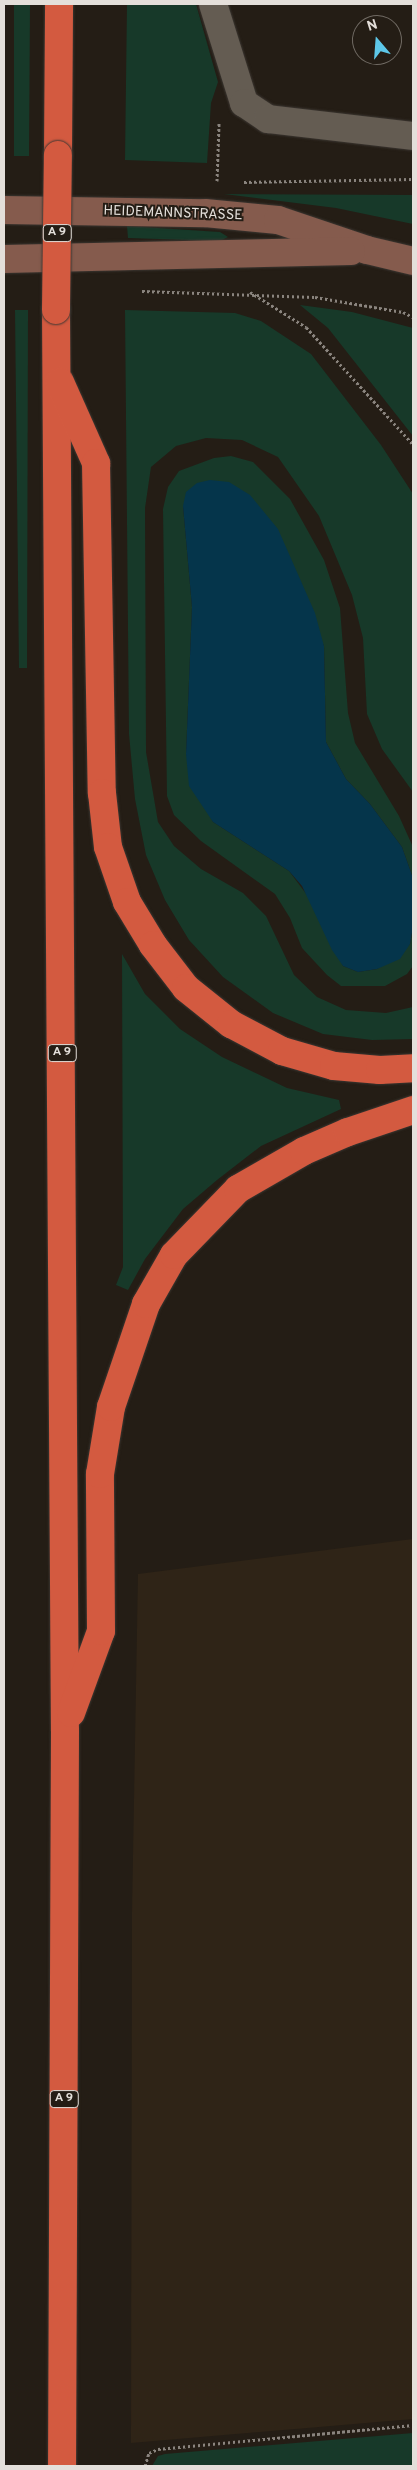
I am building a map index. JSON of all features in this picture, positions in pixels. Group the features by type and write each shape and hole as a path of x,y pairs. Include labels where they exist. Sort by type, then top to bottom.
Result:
{"highway":[{"name":"A 9","path":"59,4 56,374 65,1731 62,2466"},
{"path":"56,374 96,463 102,793 108,847 127,902 153,945 186,988 231,1024 282,1050 334,1066 380,1070 413,1068"},
{"path":"65,1731 101,1631 100,1474 111,1408 146,1304 174,1255 238,1189 304,1151 348,1132 413,1110"}],"main road":[{"name":"HEIDEMANNSTRASSE","path":"4,210 205,213 278,220 367,250 413,261"},
{"name":"HEIDEMANNSTRASSE","path":"4,259 367,250"}],"street":[{"path":"213,4 244,103 268,119 413,136"}],"path":[{"path":"217,182 219,121"},
{"path":"413,317 403,312 314,296 249,292 306,327 413,444"},
{"path":"145,2466 149,2453 158,2449 413,2425"}],"shaded area":[{"path":"413,1539 413,2419 131,2443 132,1913 138,1574"}],"green space":[{"path":"14,4 30,4 29,156 14,156"},
{"path":"127,4 196,4 218,82 211,103 207,163 125,160"},
{"path":"224,194 413,195 413,224 336,208"},
{"path":"127,226 220,232 228,237 220,241 128,238"},
{"path":"300,305 352,312 413,328 413,436 328,328"},
{"path":"15,310 28,310 27,668 19,668"},
{"path":"125,310 235,313 261,321 311,354 381,445 413,494 413,792 382,749 367,714 363,638 352,595 319,516 278,457 242,440 206,438 176,446 151,467 145,508 146,752 158,822 174,846 201,869 243,893 266,916 294,975 317,997 346,1010 386,1013 413,1007 413,1039 372,1040 323,1034 273,1013 223,977 189,940 165,900 146,855 135,799 129,734"},
{"path":"231,456 253,462 290,499 324,560 340,608 348,713 355,743 399,816 413,847 413,878 402,847 370,804 346,779 326,742 324,645 183,506 192,607 186,754 213,822 289,871 310,899 343,966 358,972 377,969 410,944 413,927 413,966 407,974 385,986 341,986 327,975 302,948 290,918 275,894 201,841 174,815 167,796 163,509 168,487 179,471 214,458"},
{"path":"122,954 145,994 180,1029 222,1057 287,1088 339,1100 341,1109 261,1146 217,1180 183,1209 145,1259 128,1290 116,1285 123,1267"},
{"path":"413,2433 413,2466 152,2466 158,2456 165,2454"}],"water":[{"path":"210,480 229,482 250,495 278,529 315,613 324,646 326,742 346,779 370,804 402,847 413,878 413,927 410,944 400,959 377,969 358,972 343,966 332,950 302,886 289,871 213,822 189,786 186,754 192,607 183,506 186,492 197,483"}]}
